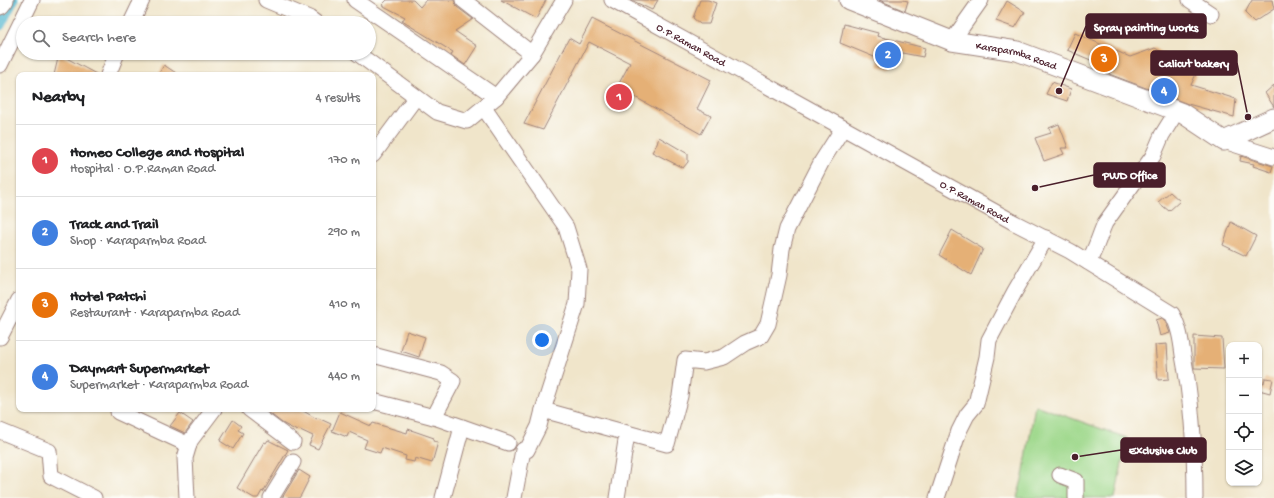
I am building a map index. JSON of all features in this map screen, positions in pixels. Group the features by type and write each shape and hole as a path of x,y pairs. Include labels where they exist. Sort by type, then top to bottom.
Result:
{"main road":[{"path":"0,5 4,0"},
{"name":"Karaparmba Road","path":"849,0 952,41 1017,51 1177,111 1224,141"},
{"path":"1224,141 1274,118"}],"street":[{"path":"24,16 32,0"},
{"path":"134,16 142,0"},
{"path":"266,0 304,16"},
{"path":"356,0 496,98"},
{"path":"463,0 532,54"},
{"path":"366,60 437,112 467,122 496,98 532,54 564,0"},
{"name":"O.P.Raman Road","path":"612,0 1046,238 1172,314 1176,320 1187,372 1195,450 1195,498"},
{"path":"952,41 981,0"},
{"path":"1190,0 1211,14"},
{"path":"0,65 16,32"},
{"path":"112,72 115,60"},
{"path":"376,151 416,97"},
{"path":"484,108 566,227 579,269 577,304 539,426 527,450 523,450 514,498"},
{"path":"1088,262 1095,252 1105,223 1153,156 1162,135 1177,111"},
{"path":"543,410 667,444 680,396 685,360 704,362 724,357 746,343 761,336 768,324 787,229 822,161 843,128"},
{"path":"1224,141 1274,157"},
{"path":"937,498 959,432 967,415 976,404 987,357 989,340 1008,301 1046,238"},
{"path":"0,337 16,306"},
{"path":"376,357 441,373 453,382 434,417"},
{"path":"376,402 434,417 508,443"},
{"path":"118,412 189,446"},
{"path":"187,498 185,458 190,441 212,412"},
{"path":"253,412 293,442"},
{"path":"443,498 462,427"},
{"path":"0,431 49,451 51,476 94,498"},
{"path":"617,498 627,434"},
{"path":"271,498 293,462"},
{"path":"1060,475 1076,481 1076,498"}],"green space":[{"path":"1035,405 1127,438 1115,498 1017,498 1023,476"}],"building":[{"path":"387,0 413,0 420,7 426,0 454,0 457,7 473,19 455,31 477,46 465,65 451,55 453,52 402,21 405,17 382,5"},
{"path":"501,0 546,0 536,19"},
{"path":"631,0 658,0 652,10"},
{"path":"700,0 708,0 716,3 709,24 700,24 693,18"},
{"path":"879,0 903,0 908,1 905,11"},
{"path":"1252,0 1272,0 1274,9 1254,22 1245,13"},
{"path":"1007,1 1025,12 1015,28 996,21"},
{"path":"592,19 711,80 697,109 711,116 701,134 617,87 630,63 589,42 543,130 524,124 569,38 579,44"},
{"path":"844,24 878,33 877,36 925,48 923,57 897,52 890,69 877,66 879,59 840,43"},
{"path":"1075,33 1130,57 1155,48 1196,74 1191,85 1236,99 1234,117 1188,104 1109,74 1112,69 1067,50"},
{"path":"58,60 70,60 92,72 55,72"},
{"path":"164,65 174,72 160,72"},
{"path":"1052,82 1071,89 1067,101 1046,94"},
{"path":"1274,85 1274,107 1265,93"},
{"path":"1059,124 1068,148 1061,148 1064,154 1044,161 1035,138 1051,133 1049,128"},
{"path":"659,137 688,154 688,162 683,168 652,152"},
{"path":"1241,156 1273,166 1271,172 1253,166 1254,164 1240,161"},
{"path":"1170,192 1180,201 1169,211 1158,202"},
{"path":"1231,222 1256,236 1246,256 1223,245"},
{"path":"952,230 983,249 971,275 939,255"},
{"path":"1162,318 1165,320 1170,333 1160,336 1156,320"},
{"path":"407,331 425,337 419,357 401,351"},
{"path":"1194,336 1222,338 1224,369 1194,368"},
{"path":"1167,344 1169,379 1158,380 1155,345"},
{"path":"1265,378 1273,379 1270,393 1262,391 1262,382 1264,383"},
{"path":"268,412 305,412 317,419 318,418 331,424 318,449 309,445 313,436 298,429 297,431 282,423"},
{"path":"340,412 371,426 373,423 407,433 408,429 434,438 433,441 438,442 432,463 415,458 414,462 405,460 406,456 382,448 380,453 364,448 367,440 349,432 347,437 332,431"},
{"path":"180,413 193,422 185,433 170,426"},
{"path":"233,420 241,426 238,430 243,433 233,449 220,441"},
{"path":"268,440 288,450 263,492 262,491 258,498 254,498 237,488 264,442 266,443"},
{"path":"299,470 310,477 301,495 299,498 282,498"}],"waterway":[{"path":"0,25 13,0"}],"place":[{"name":"Track and Trail","path":"888,55"},
{"name":"Hotel Patchi","path":"1104,59"},
{"name":"Spray painting works","path":"1059,91"},
{"name":"Daymart Supermarket","path":"1164,91"},
{"name":"Homeo College and Hospital","path":"619,97"},
{"name":"Calicut bakery","path":"1248,117"},
{"name":"PWD Office","path":"1035,188"},
{"name":"Exclusive Club","path":"1075,457"}]}
